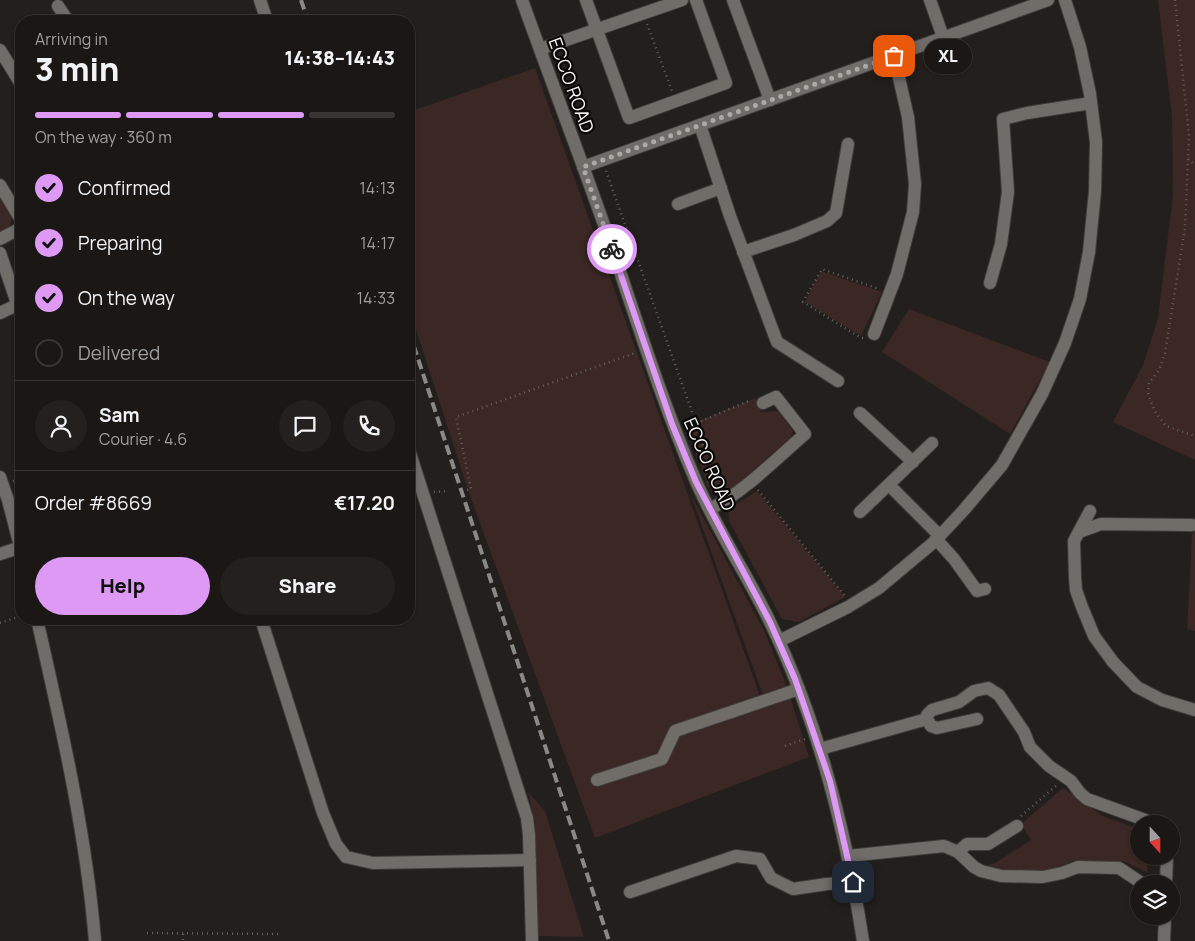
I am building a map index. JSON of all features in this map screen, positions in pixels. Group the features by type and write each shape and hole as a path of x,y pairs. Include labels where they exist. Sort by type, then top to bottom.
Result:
{"street":[{"path":"260,0 265,15"},
{"name":"ECCO ROAD","path":"522,0 676,432 696,482 715,506 779,641 799,689 830,781 848,856 863,941"},
{"path":"586,0 629,118 726,83 696,0"},
{"path":"540,49 682,0"},
{"path":"733,0 770,100"},
{"path":"930,0 943,37"},
{"path":"583,167 1048,0"},
{"path":"779,641 853,605 879,588 938,538 1002,465 1042,394 1080,299 1089,252 1095,191 1096,142 1091,103 1080,47 1065,0"},
{"path":"58,6 64,15"},
{"path":"0,50 15,74"},
{"path":"874,334 897,274 913,212 915,184 906,103 894,56"},
{"path":"990,283 1000,244 1008,192 1004,119 1027,113 1091,103"},
{"path":"700,125 720,188 777,342 838,381"},
{"path":"743,252 827,221 836,212 848,144"},
{"path":"0,185 15,210"},
{"path":"678,204 720,188"},
{"path":"0,239 15,231"},
{"path":"0,253 15,294"},
{"path":"0,313 15,309"},
{"path":"715,506 750,480 804,434 776,397 763,403"},
{"path":"860,413 913,462"},
{"path":"860,512 932,443"},
{"path":"415,468 523,800 529,835 532,941"},
{"path":"0,477 15,526"},
{"path":"889,485 938,538 978,591 985,589"},
{"path":"1090,511 1074,541 1076,590 1094,636 1112,662 1137,687 1162,700 1195,710"},
{"path":"1079,532 1101,524 1192,524"},
{"path":"0,554 15,550"},
{"path":"38,625 64,738 91,892 95,941"},
{"path":"263,625 323,813 336,844 346,857 373,863 530,860"},
{"path":"977,719 937,728 931,726 927,715 932,710 959,702 974,691 988,688 999,696 1024,732 1030,747 1049,766 1064,776 1087,799 1131,815"},
{"path":"597,780 662,759 675,731 799,689"},
{"path":"820,749 927,719"},
{"path":"958,852 968,844 988,844 1017,826"},
{"path":"848,856 944,846 958,852 974,867 1001,876 1043,877 1078,867 1118,868 1130,876"},
{"path":"630,892 736,856 760,859 772,878 792,890 826,884 853,882"},
{"path":"1164,941 1165,925"}],"path":[{"path":"1175,0 1189,136 1185,228 1165,353 1159,370 1148,383 1148,393 1154,410 1166,426 1195,436"},
{"path":"643,14 675,101"},
{"path":"602,160 696,423 714,479 715,506"},
{"path":"1188,160 1195,165"},
{"path":"874,334 861,338 803,302 822,269 890,293"},
{"path":"466,490 471,489 456,417 647,349"},
{"path":"676,432 760,396 763,403"},
{"path":"750,480 853,605"},
{"path":"0,623 15,618"},
{"path":"785,746 815,736"},
{"path":"1017,826 1018,818 1055,787 1064,776"},
{"path":"147,934 278,934"},
{"path":"183,934 183,941"}],"shaded area":[{"path":"1158,0 1195,0 1195,460 1113,422 1143,365 1158,318 1173,194 1172,118"},
{"path":"535,68 760,696 763,695 690,493 765,632 787,687 809,757 595,838 469,493 415,326 415,110"},
{"path":"0,198 12,216 10,226 2,232 0,231"},
{"path":"821,271 882,292 861,336 805,302"},
{"path":"909,309 1050,362 1010,434 882,352"},
{"path":"755,398 761,412 778,411 793,431 791,437 727,493 708,487 686,426"},
{"path":"757,491 845,597 799,622 782,619 729,521 728,509"},
{"path":"1195,526 1195,631 1187,629 1192,534"},
{"path":"1063,788 1103,816 1130,826 1130,864 1123,861 1072,861 1056,869 1036,873 1005,873 985,866 995,863 1031,840 1021,824"},
{"path":"528,792 545,811 584,937 538,936 535,823"},
{"path":"1132,865 1147,865 1147,872"}],"railway":[{"path":"301,0 306,15"},
{"path":"415,349 609,941"}],"way so far":[{"path":"612,249 583,167 894,56"}],"place":[{"name":"XL","path":"894,56"}],"route":[{"path":"612,249 672,424 696,482 770,622 795,679 830,781 841,822 853,882"}]}
